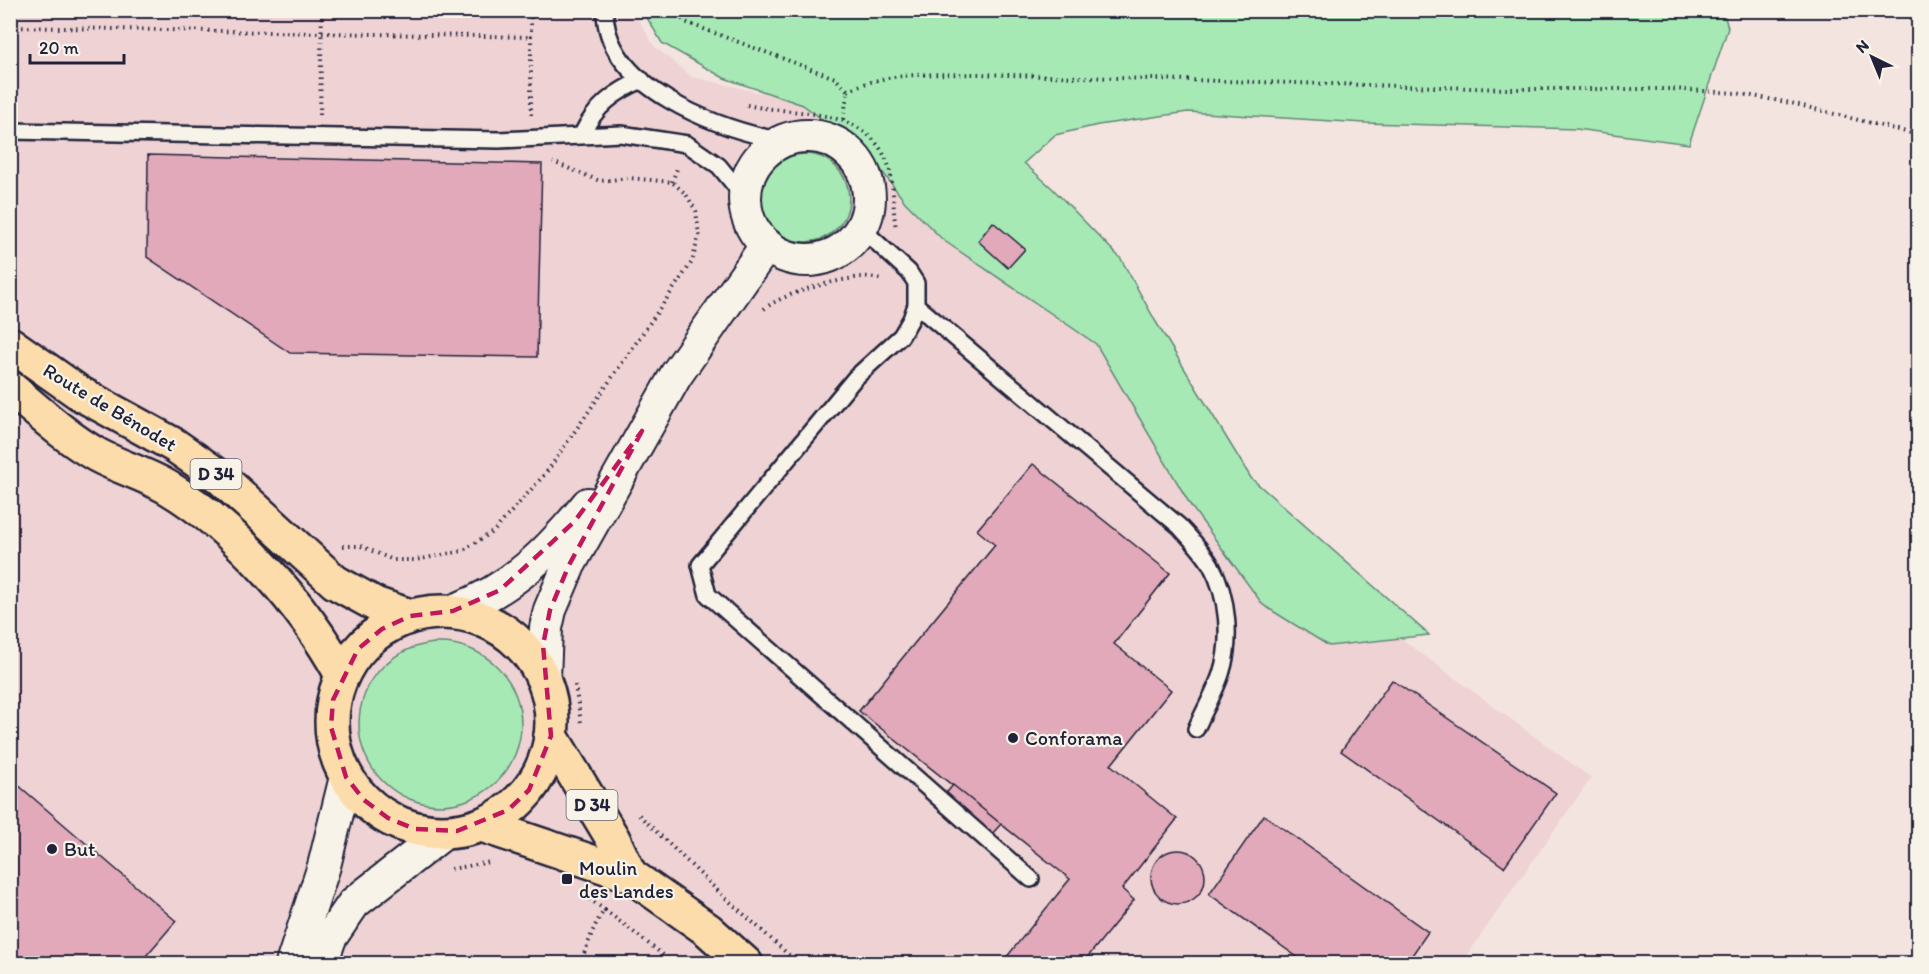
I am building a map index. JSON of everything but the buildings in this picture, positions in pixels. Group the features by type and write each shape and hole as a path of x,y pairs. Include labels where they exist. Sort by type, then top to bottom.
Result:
{"main road":[{"name":"Route de Bénodet","path":"10,344 81,394 200,462 220,477 335,582 353,594 410,616"},
{"name":"Route de Bénodet","path":"10,388 95,454 166,486 200,509 278,582 311,623 342,675"},
{"path":"431,611 453,611 482,618 508,632 559,680 551,707 566,731 529,790 508,810 482,825 445,832 415,829 388,818 364,800 346,777 335,753 331,727 333,700 342,675 358,649 366,642 382,629 410,616 431,611"},
{"name":"D 34","path":"566,731 612,839 630,875"},
{"name":"D 34","path":"482,825 630,875 708,930 746,963"}],"street":[{"path":"801,136 820,137 838,144 854,156 864,172 870,191 869,211 862,229 851,244 836,254 818,260 799,261 782,256 766,246 754,232 747,215 745,198 747,180 755,164 766,151 781,141 801,136"},
{"path":"559,680 543,645 550,610 569,565 642,431 710,324 766,246"},
{"path":"453,611 500,590 539,558 574,522 642,431"},
{"path":"292,963 324,866 346,777"},
{"path":"321,963 330,938 354,903 445,832"}],"lane":[{"path":"605,10 606,30 610,43 624,63 642,80 699,118 741,133 781,141"},
{"path":"582,134 608,98 642,80"},
{"path":"10,130 488,140 621,134 687,144 719,166 745,198"},
{"path":"862,229 909,272 916,283 916,305 901,336 855,378 700,565 708,595 1031,879"},
{"path":"916,305 1179,526 1210,563 1221,587 1227,644 1221,674 1196,729"}],"path":[{"path":"531,10 531,138"},
{"path":"674,10 685,22 835,78 848,91"},
{"path":"10,27 531,37"},
{"path":"848,91 867,81 898,76 975,74 1508,88 1671,89 1736,93 1791,103 1918,135"},
{"path":"843,120 848,91"},
{"path":"738,103 786,113 825,115 843,120 865,133 874,142 888,165 897,232 905,246 880,280 864,276 825,286 785,298 760,312"},
{"path":"317,565 336,548 354,544 393,560 449,555 481,542 527,497 692,262 699,235 696,211 686,194 672,182 687,144"},
{"path":"559,680 566,731"},
{"path":"631,807 719,892 799,963"},
{"path":"578,890 675,963"},
{"path":"579,963 589,947 597,919 604,910"}],"highlighted area":[{"path":"642,431 569,565 550,610 543,645 551,736 529,790 508,810 457,831 415,829 388,818 364,800 346,777 331,727 333,700 358,649 382,629 410,616 453,611 500,590 574,522"}],"shaded area":[{"path":"10,11 633,11 654,46 692,77 770,95 820,100 1090,299 1226,510 1591,778 1461,963 11,963"}],"green space":[{"path":"1723,10 1728,28 1689,144 1576,129 1365,123 1188,112 1098,125 1055,135 1024,163 1052,188 1121,259 1156,322 1251,478 1429,635 1329,646 1263,605 1191,506 1096,344 943,240 905,202 870,155 803,105 724,78 662,43 643,11"},
{"path":"796,154 814,154 830,161 842,173 849,189 849,207 842,223 830,235 814,242 796,242 780,235 768,223 761,207 761,189 768,173 780,161"},
{"path":"440,643 471,649 497,667 515,693 521,724 515,755 497,781 471,799 440,805 409,799 383,781 365,755 359,724 365,693 383,667 409,649"}],"place":[{"name":"Conforama","path":"1013,738"},
{"name":"But","path":"52,849"},
{"name":"Moulin des Landes","path":"567,879"}]}
